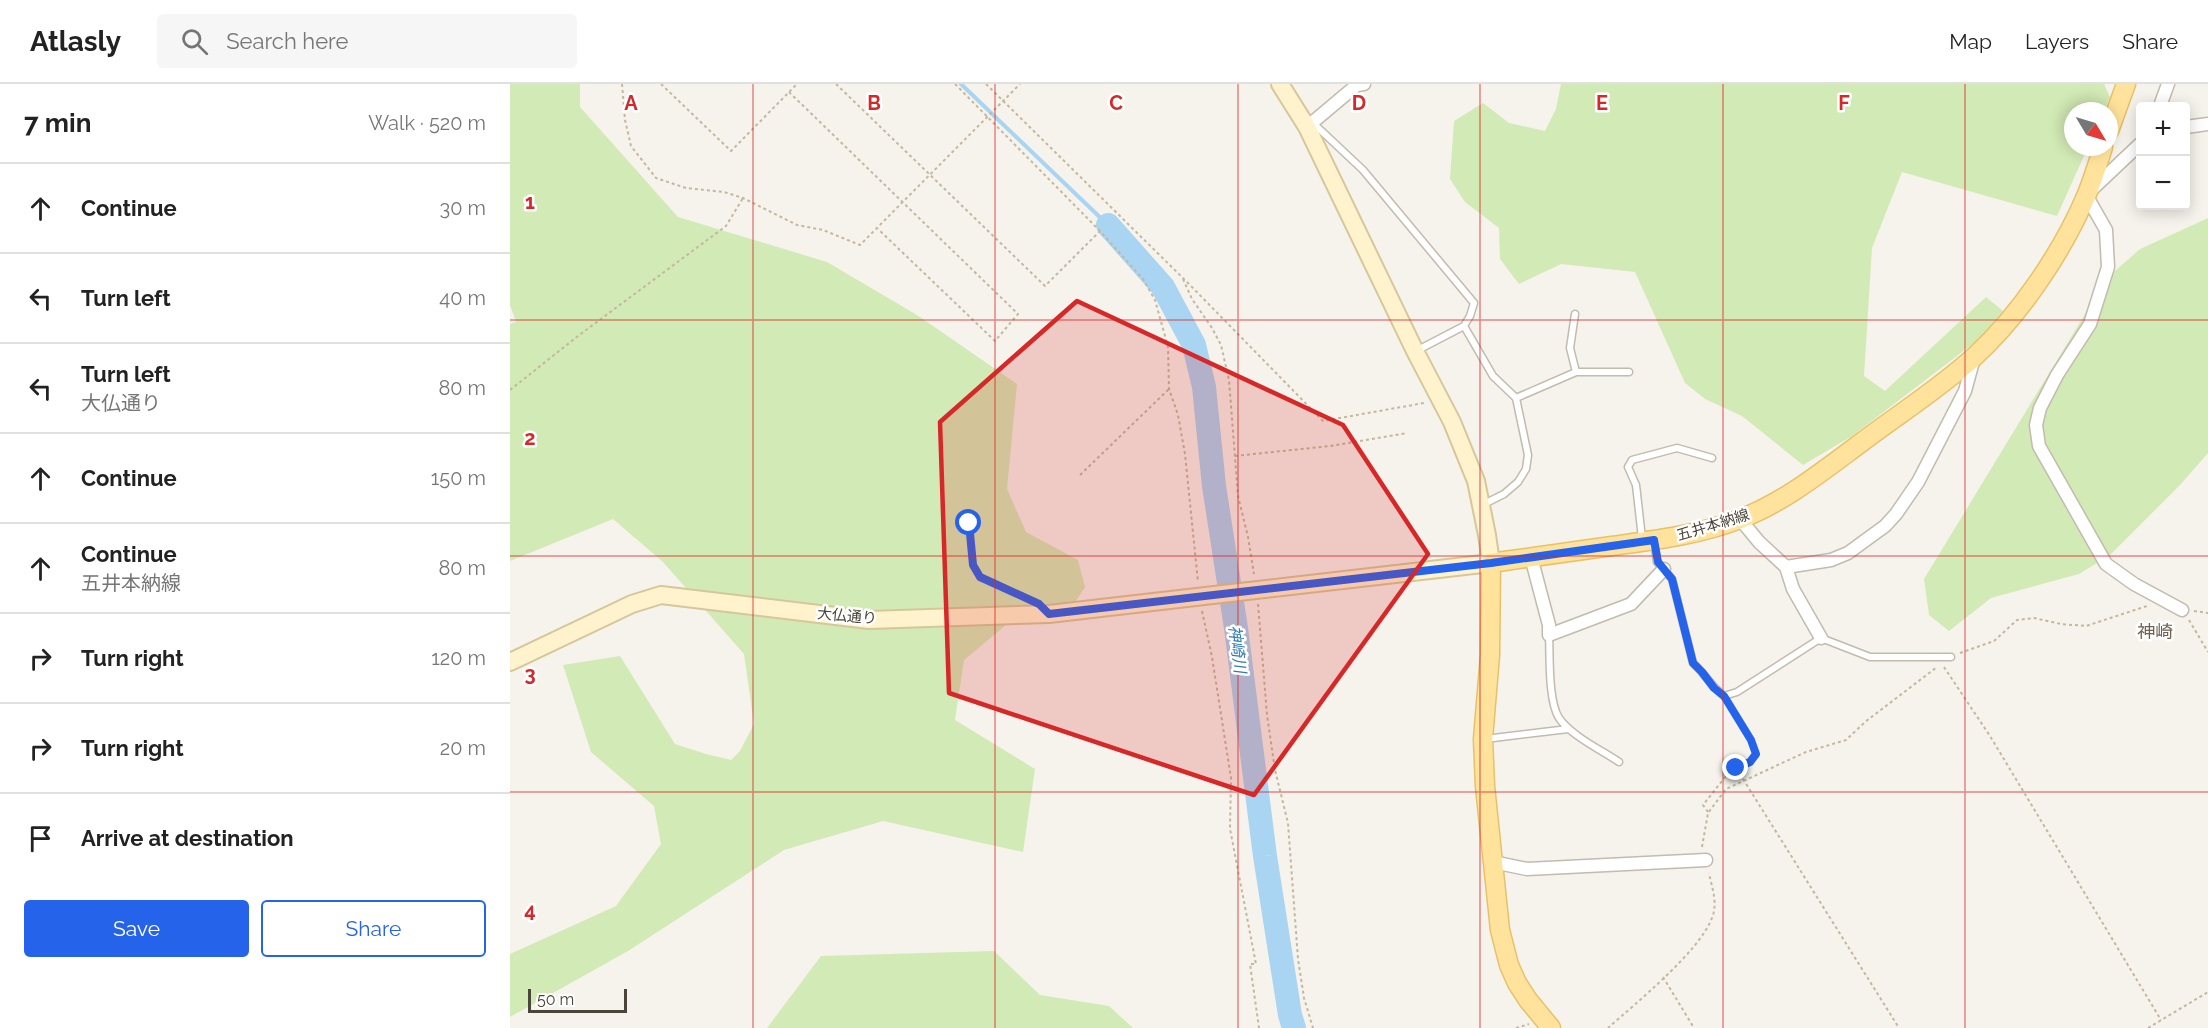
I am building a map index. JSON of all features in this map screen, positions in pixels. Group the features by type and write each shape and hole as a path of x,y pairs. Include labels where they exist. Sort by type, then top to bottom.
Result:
{"main road":[{"path":"2118,106 2126,84"},
{"name":"五井本納線","path":"1491,563 1671,538 1740,519 1807,482 1974,357 2013,314 2046,270 2086,195 2100,156"},
{"path":"1491,563 1490,655 1483,739 1485,786 1500,930 1509,965 1528,1000 1551,1028"}],"street":[{"path":"1280,84 1310,125 1466,455 1476,482 1488,535 1491,563"},
{"path":"1310,125 1358,85 1364,84"},
{"path":"2161,102 2168,84"},
{"path":"2190,126 2208,124"},
{"path":"2136,148 2086,195 2106,230 2108,267 2090,324 2057,375 2040,408 2036,425 2039,446 2106,564 2134,584 2182,610"},
{"path":"1786,567 1831,560 1848,553 1876,534 1896,514 1918,482 1965,392 1974,357"},
{"path":"1740,519 1759,542 1786,567 1793,589 1821,638"},
{"path":"1531,557 1549,625 1549,635 1631,604 1664,570"},
{"name":"大仏通り","path":"510,663 632,604 661,595 869,620 1049,614 1491,563"},
{"path":"1493,862 1527,869 1706,860"}],"lane":[{"path":"1310,125 1363,170 1463,287 1474,303 1464,326 1415,351"},
{"path":"1575,314 1570,348 1576,372"},
{"path":"1464,326 1493,376 1516,398 1527,442 1526,469 1518,482 1504,494 1480,506"},
{"path":"1516,398 1576,372 1629,372"},
{"path":"1712,458 1677,448 1632,460 1628,466 1636,485 1648,541 1658,562 1672,579 1693,663 1714,688 1724,696 1737,692 1821,638 1870,657 1951,657"},
{"path":"1549,635 1551,684 1558,717 1568,729 1619,762"},
{"path":"1483,739 1568,729"}],"path":[{"path":"622,84 625,120 631,146 656,178 686,188 724,192 743,198 797,225 823,230 860,245 1020,84"},
{"path":"661,84 731,151 797,84"},
{"path":"836,84 1045,286 1100,231"},
{"path":"955,84 1100,231 1143,279 1155,300 1168,346 1169,389 1178,415 1185,454 1200,597 1231,778 1230,829 1257,964 1250,964 1259,1028"},
{"path":"986,84 1323,421 1441,400"},
{"path":"789,92 1018,314 995,341 877,228"},
{"path":"510,390 578,336 726,226 743,198"},
{"path":"1183,279 1192,300 1221,345 1228,380 1238,496 1257,591 1267,716 1275,770 1288,823 1298,960 1304,998 1313,1028"},
{"path":"1080,476 1169,389"},
{"path":"1235,456 1330,446 1407,433"},
{"path":"969,523 973,565 980,577 1039,604 1049,614"},
{"path":"1951,657 1994,641 2017,620 2034,618 2061,624 2086,626 2149,605"},
{"path":"2182,610 2208,652"},
{"path":"1608,1028 1663,977 1704,934 1713,917 1715,901 1702,844 1708,813 1726,789 1743,779 1806,752 1846,740 1865,722 1942,663 1990,736 2161,1020"},
{"path":"1708,813 1703,805 1726,776 1750,762 1756,754 1751,740 1724,696"},
{"path":"1743,779 1899,1028"},
{"path":"1663,977 1694,1028"},
{"path":"2148,1028 2208,993"}],"highlighted area":[{"path":"1077,301 1343,425 1428,554 1254,795 949,693 940,422"}],"green space":[{"path":"510,84 580,84 580,107 678,217 827,262 917,315 1017,384 1007,489 1026,532 1078,560 1085,587 1072,607 1018,615 964,660 955,720 1035,769 1023,852 883,821 784,850 628,951 510,1017 510,954 616,906 661,844 654,806 591,752 563,665 620,656 675,744 706,754 731,760 740,751 754,724 744,654 663,562 613,519 510,561 510,324 516,322 510,305"},
{"path":"1561,84 2104,84 2110,97 2108,102 2064,102 2064,156 2084,156 2057,216 1902,172 1872,248 1864,376 1885,391 1986,297 2003,311 1991,330 1852,436 1803,465 1742,416 1705,399 1685,383 1635,272 1561,264 1519,284 1500,259 1499,228 1465,202 1450,179 1454,121 1483,103 1509,123 1545,131 1556,109"},
{"path":"2208,218 2208,453 2180,485 2110,555 2079,574 1991,598 1949,631 1929,615 1924,579 2107,278 2140,249"},
{"path":"994,951 1040,995 1109,1006 1133,1028 767,1028 821,956"}],"waterway":[{"path":"961,84 1108,225"},
{"name":"神崎川","path":"1108,225 1163,287 1194,345 1204,387 1214,486 1236,628 1265,856 1294,1028"}],"district":[{"name":"神崎","path":"2155,632"}],"route":[{"path":"969,523 973,565 980,577 1039,604 1049,614 1491,563 1654,540 1658,562 1672,579 1693,663 1714,688 1724,696 1751,740 1756,754 1750,762 1736,768"}]}
